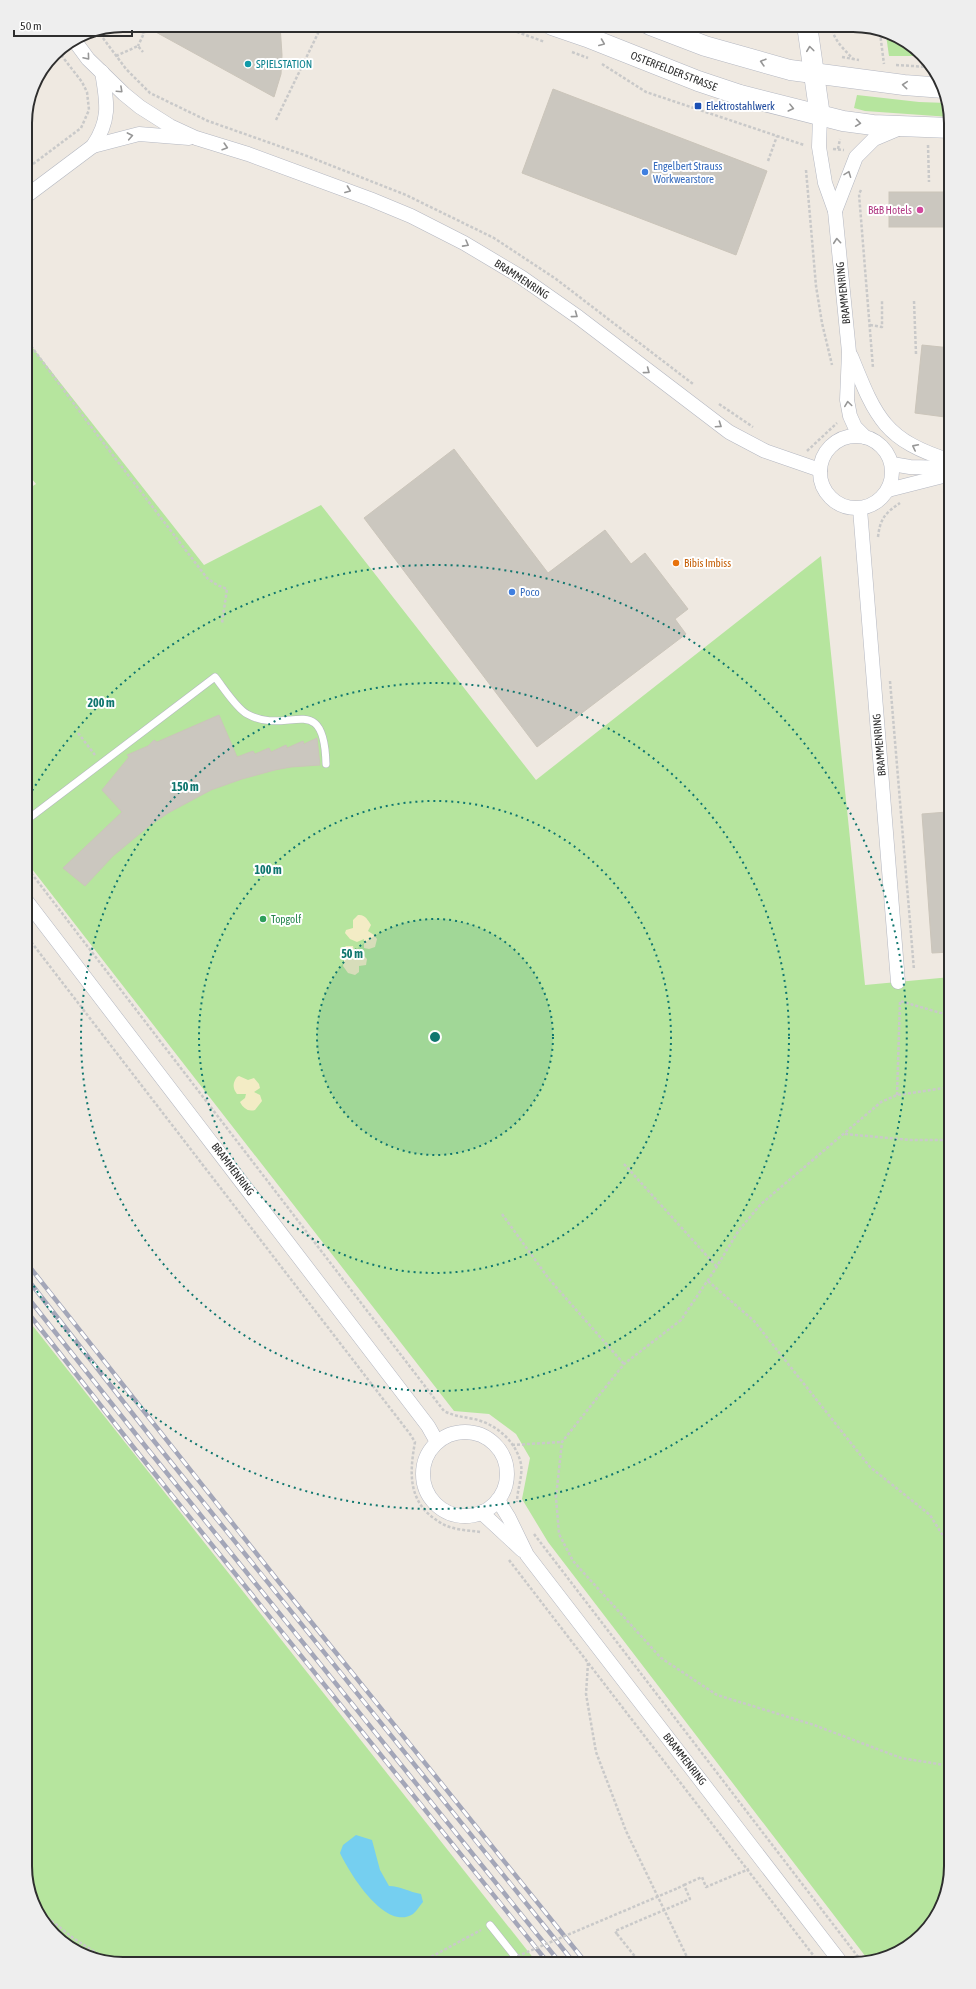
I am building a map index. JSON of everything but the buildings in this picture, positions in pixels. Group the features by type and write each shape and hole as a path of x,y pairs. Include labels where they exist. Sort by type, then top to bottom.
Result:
{"main road":[{"path":"668,32 705,46 790,70 904,85 937,87"},
{"path":"808,32 810,54 815,73 820,116"},
{"name":"OSTERFELDER STRASSE","path":"551,35 587,37 705,84 740,96 820,116 843,121 903,127 944,128"}],"street":[{"name":"BRAMMENRING","path":"77,44 88,59 140,107 170,126 196,138 248,154 370,199 411,216 464,243 521,277 560,304 729,432 765,451 820,470"},
{"name":"BRAMMENRING","path":"93,146 104,125 107,108 102,72"},
{"name":"BRAMMENRING","path":"820,116 819,147 825,183 835,211 849,352 846,389 850,416 855,427 865,437 881,446 892,464"},
{"name":"BRAMMENRING","path":"835,211 856,157 874,139 903,127"},
{"name":"BRAMMENRING","path":"32,192 93,146 139,134 196,138"},
{"name":"BRAMMENRING","path":"849,352 868,396 884,423 892,432 911,446 944,458"},
{"path":"865,437 849,436 834,443 822,459 820,470 821,484 832,500 843,506 860,509 876,503 888,490 892,478 892,464 910,467 944,468"},
{"path":"888,490 944,476"},
{"name":"BRAMMENRING","path":"860,509 898,982"},
{"name":"BRAMMENRING","path":"32,908 419,1413 438,1442"},
{"path":"466,1432 481,1435 495,1444 502,1454 507,1468 507,1482 502,1495 498,1500 488,1509 465,1516 449,1512 436,1504 428,1492 423,1479 423,1471 428,1455 438,1442 451,1434 466,1432"},
{"name":"BRAMMENRING","path":"498,1500 510,1518 527,1555"},
{"name":"BRAMMENRING","path":"481,1512 527,1555 837,1957"}],"lane":[{"path":"32,816 215,677 247,714 264,719 281,721 294,719 311,720 319,726 324,736 326,764"},
{"path":"490,1925 515,1957"}],"path":[{"path":"116,56 138,46 144,33 142,32"},
{"path":"276,120 319,32"},
{"path":"535,32 551,35"},
{"path":"833,32 841,48 853,58"},
{"path":"880,37 884,64"},
{"path":"138,46 143,52"},
{"path":"565,50 602,64 646,92 802,144 819,147"},
{"path":"32,165 81,128 89,110 87,92 82,82 62,56"},
{"path":"768,162 777,136"},
{"path":"802,144 803,151"},
{"path":"928,145 929,182"},
{"path":"805,164 816,286 833,371"},
{"path":"862,187 859,194 873,374"},
{"path":"870,325 882,327 882,301"},
{"path":"914,301 916,354"},
{"path":"32,347 207,578 227,590 222,623"},
{"path":"837,416 838,423"},
{"path":"937,493 944,492"},
{"path":"878,540 880,523 889,511 904,500"},
{"path":"890,675 914,970"},
{"path":"78,733 101,763"},
{"path":"32,874 444,1412 457,1417 475,1419 496,1428 510,1440 521,1465 518,1506"},
{"path":"32,943 410,1434 415,1442 411,1465 411,1484 418,1502 429,1514 442,1524 455,1528 482,1532"},
{"path":"897,1095 900,1001 944,1014"},
{"path":"944,1088 897,1095 881,1102 761,1204 739,1230 717,1267 680,1320 624,1364 562,1442 556,1497 559,1534 573,1561 661,1658 717,1695 814,1725 901,1758 944,1765"},
{"path":"844,1134 910,1140 944,1140"},
{"path":"624,1164 717,1267"},
{"path":"502,1214 549,1280 624,1364"},
{"path":"708,1280 754,1321 870,1467 930,1515 944,1538"},
{"path":"512,1445 562,1442"},
{"path":"531,1529 858,1957"},
{"path":"508,1558 815,1957"},
{"path":"588,1662 586,1694 596,1752 626,1831 687,1957"},
{"path":"515,1957 702,1877 706,1887 737,1875"},
{"path":"635,1957 615,1931 690,1899 684,1885"},
{"path":"49,1919 73,1938 96,1953"},
{"path":"431,1957 490,1925"}],"green space":[{"path":"887,39 898,44 914,56 889,56"},
{"path":"857,95 919,102 942,103 943,117 865,111 854,108"},
{"path":"32,347 204,565 321,505 536,780 821,556 865,985 944,978 944,1866 942,1884 935,1906 921,1926 898,1945 888,1950 865,1956 548,1542 522,1499 530,1458 516,1434 489,1414 454,1411 32,869 32,487 36,484 32,479"},
{"path":"32,1325 532,1957 117,1957 83,1948 63,1934 47,1916 39,1901 35,1889 32,1866"}],"sand":[{"path":"358,915 364,916 371,925 368,931 377,939 375,947 369,949 364,948 364,939 357,942 350,939 345,933 346,930 353,928 353,920"},
{"path":"346,946 353,946 355,955 361,953 367,959 366,965 359,966 359,972 355,975 348,973 343,966 345,955 344,948"},
{"path":"239,1076 248,1080 254,1078 259,1084 260,1088 254,1092 260,1095 262,1101 255,1110 246,1109 240,1102 245,1098 246,1094 237,1094 234,1090 235,1081"}],"water":[{"path":"356,1835 372,1840 380,1870 389,1886 421,1894 423,1902 413,1914 402,1917 391,1915 380,1908 369,1897 351,1873 340,1853 343,1845"}],"railway":[{"path":"32,1270 279,1582 581,1957"},
{"path":"32,1285 154,1441 569,1957"},
{"path":"32,1303 555,1957"},
{"path":"32,1318 138,1453 543,1957"}],"place":[{"name":"SPIELSTATION","path":"248,64"},
{"name":"Elektrostahlwerk","path":"698,106"},
{"name":"Engelbert Strauss Workwearstore","path":"645,172"},
{"name":"B&B Hotels","path":"920,210"},
{"name":"Bibis Imbiss","path":"676,563"},
{"name":"Poco","path":"512,592"},
{"name":"Topgolf","path":"263,919"}]}
